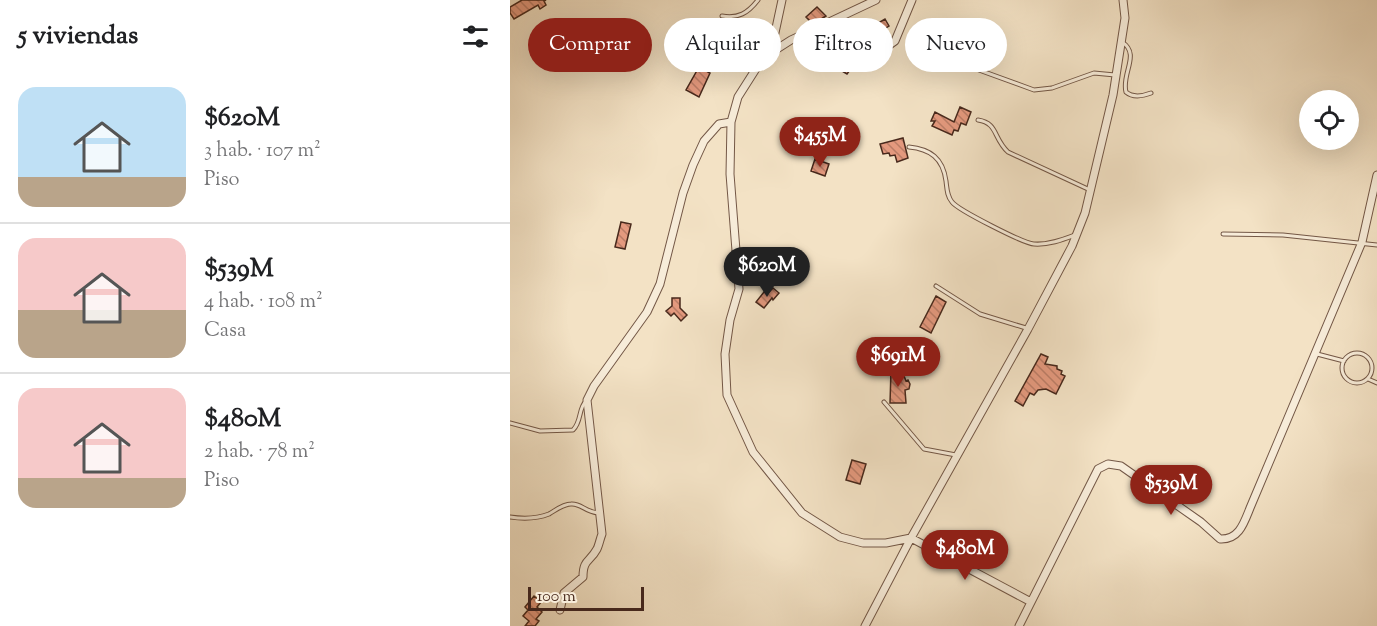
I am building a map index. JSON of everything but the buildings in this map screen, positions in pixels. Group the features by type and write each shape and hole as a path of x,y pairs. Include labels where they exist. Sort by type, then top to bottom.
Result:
{"street":[{"path":"778,18 782,0"},
{"path":"781,47 876,0"},
{"path":"893,42 912,0"},
{"path":"865,626 911,538 1028,329 1077,234 1085,213 1113,95 1125,18 1123,0"},
{"path":"755,72 738,97 731,122 730,174 739,289 730,320 725,354 727,395 753,452 802,513 840,537 863,543 886,543 911,538 1030,602"},
{"path":"560,610 564,593 583,577 586,559 596,552 602,534 587,400 594,386 647,312 660,284 683,194 704,141 719,124 731,122"},
{"path":"1019,626 1098,470 1108,464 1121,466 1201,522 1220,539 1232,538 1237,534 1362,242 1377,175"}],"lane":[{"path":"722,16 730,18 741,16 758,0"},
{"path":"1122,42 1130,50 1131,56 1124,82 1126,92 1144,96 1150,93"},
{"path":"984,72 1034,90 1052,88 1094,73 1115,75"},
{"path":"978,120 987,121 994,129 999,144 1008,152 1090,190"},
{"path":"909,147 922,148 935,156 943,166 950,200 954,205 981,220 1032,244 1060,241 1077,234"},
{"path":"1223,234 1283,235 1377,245"},
{"path":"936,286 980,314 1028,329"},
{"path":"1314,354 1344,361"},
{"path":"1368,379 1372,367 1366,356 1354,354 1344,361 1342,367 1346,378 1357,383 1368,379 1377,383"},
{"path":"510,423 540,431 573,430 580,418 583,404 587,400"},
{"path":"884,402 924,449 957,455"},
{"path":"510,517 531,519 541,517 570,504 578,504 587,512 599,513"}]}
